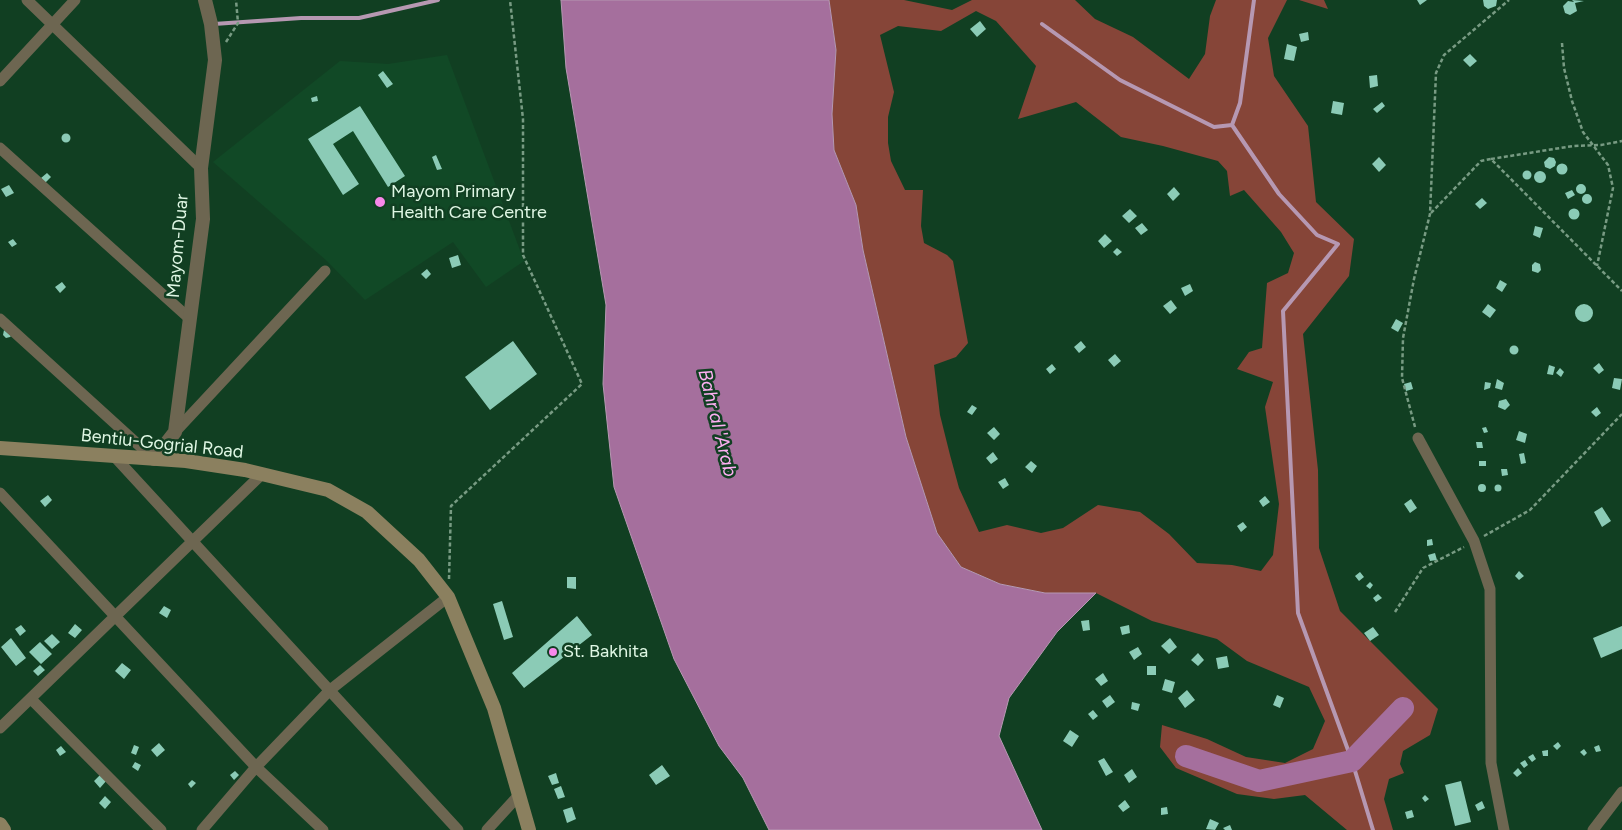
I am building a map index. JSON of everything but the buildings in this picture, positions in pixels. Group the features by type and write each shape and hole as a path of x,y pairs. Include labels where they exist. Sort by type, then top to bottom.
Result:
{"main road":[{"name":"Bentiu-Gogrial Road","path":"0,448 201,463 262,474 328,490 367,512 419,560 448,597 494,708 529,830"},
{"path":"0,824 4,830"}],"street":[{"path":"27,0 202,168"},
{"path":"0,81 75,0"},
{"name":"Mayom-Duar","path":"175,432 203,219 202,168 214,60 211,24 206,0"},
{"path":"0,148 190,319"},
{"path":"0,318 154,459 175,432 325,271"},
{"path":"1418,438 1474,541 1490,590 1491,763 1504,830"},
{"path":"114,456 458,830"},
{"path":"0,728 262,474"},
{"path":"0,493 256,767 323,830"},
{"path":"202,830 256,767 330,690 448,597"},
{"path":"30,698 161,830"},
{"path":"1593,830 1622,792"},
{"path":"487,830 519,795"}],"path":[{"path":"214,60 238,23 236,0"},
{"path":"448,597 451,506 582,384 523,255 523,119 510,0"},
{"path":"1418,438 1402,378 1403,338 1414,279 1430,214 1436,72 1444,55 1509,0"},
{"path":"1562,43 1564,68 1572,101 1583,132 1608,165 1613,188 1597,266"},
{"path":"1430,214 1481,161 1573,146 1622,141"},
{"path":"1490,159 1622,291"},
{"path":"1396,612 1422,568 1530,510 1622,414"}],"shaded area":[{"path":"829,0 904,0 952,10 972,0 1075,0 1095,19 1133,37 1189,79 1205,54 1210,16 1216,0 1287,0 1268,38 1274,76 1308,126 1316,202 1354,239 1349,276 1303,334 1318,470 1319,548 1340,611 1438,709 1430,735 1403,751 1400,764 1404,773 1389,779 1384,799 1393,830 1347,830 1305,795 1274,799 1237,794 1176,768 1160,747 1162,725 1207,739 1246,757 1285,763 1313,749 1325,721 1309,687 1247,661 1217,639 1152,621 1096,593 1045,593 1000,584 961,567 937,533 906,437 863,250 856,205 834,150 832,114 836,50","holes":["976,11 996,21 1036,66 1018,119 1076,102 1121,137 1218,161 1227,171 1230,196 1244,190 1281,232 1294,253 1288,273 1267,283 1262,348 1249,352 1237,369 1273,382 1265,407 1279,504 1273,555 1261,571 1232,565 1197,563 1169,534 1140,512 1098,505 1063,528 1041,533 1007,525 979,532 959,488 950,455 940,415 934,365 956,357 968,343 953,261 947,255 924,243 921,226 923,190 905,190 891,161 888,143 888,117 894,92 880,35 898,26 941,31"]},
{"path":"1299,0 1324,0 1328,9"},
{"name":"Mayom Primary Health Care Centre","path":"447,55 524,261 486,287 453,242 365,300 327,261 213,162 340,61 388,64"}],"water":[{"name":"Bahr al 'Arab","path":"561,0 829,0 836,50 832,114 834,150 856,205 863,250 906,437 937,533 961,567 1000,584 1045,593 1096,593 1057,632 1009,698 999,736 1042,830 769,830 743,778 719,746 674,659 614,487 603,384 606,305 566,68"}],"waterway":[{"path":"214,24 301,18 359,18 438,0"},
{"path":"1254,0 1240,103 1232,125 1279,194 1317,235 1338,244 1283,311 1298,613 1352,761 1373,830"},
{"path":"1042,24 1120,80 1214,127 1232,125"},
{"path":"1186,756 1259,781 1352,761 1403,708"}],"place":[{"name":"Mayom Primary Health Care Centre","path":"380,202"},
{"name":"St. Bakhita","path":"553,652"}]}
